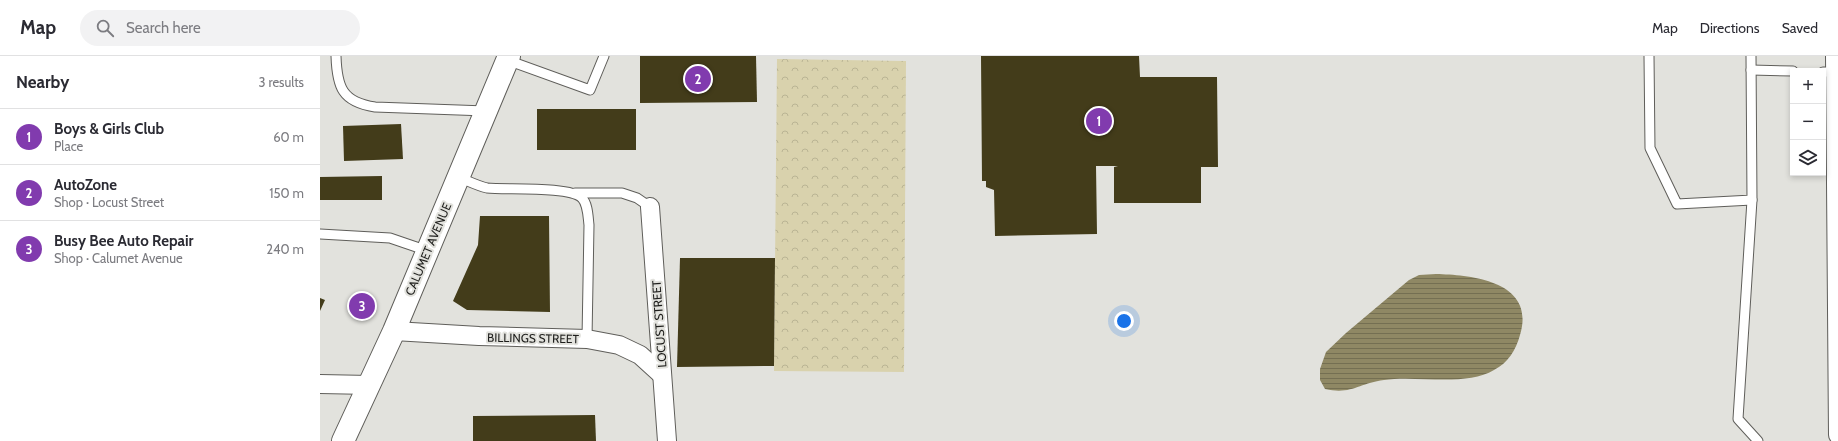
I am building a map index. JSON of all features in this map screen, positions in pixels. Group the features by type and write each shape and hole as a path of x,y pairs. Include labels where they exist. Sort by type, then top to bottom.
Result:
{"main road":[{"name":"CALUMET AVENUE","path":"343,441 394,332 508,58"}],"street":[{"path":"1831,67 1838,435"},
{"name":"LOCUST STREET","path":"650,207 667,441"},
{"name":"BILLINGS STREET","path":"394,332 587,339 619,345 640,355 662,376"},
{"path":"320,384 370,385"}],"lane":[{"path":"336,56 336,74 340,88 349,98 360,105 375,107 486,111"},
{"path":"508,58 590,90 604,56"},
{"path":"1649,56 1650,148 1677,204 1752,200"},
{"path":"1751,56 1752,200 1738,419 1758,441"},
{"path":"1751,70 1790,71"},
{"path":"458,177 485,187 573,193 622,193 637,198 650,207"},
{"path":"573,193 582,198 587,208 589,225 587,339"},
{"path":"320,234 390,238 428,250"}],"green space":[{"path":"777,59 906,61 904,372 774,371"}],"shaded area":[{"path":"1436,274 1467,276 1498,285 1510,293 1519,303 1523,317 1520,335 1514,351 1507,360 1494,370 1483,375 1470,378 1440,380 1397,379 1375,381 1342,391 1325,389 1320,380 1320,369 1326,352 1346,333 1409,280 1419,275"}],"building":[{"path":"640,56 756,56 757,102 640,103"},
{"path":"981,56 1139,56 1140,77 1217,77 1218,167 1201,167 1201,203 1114,203 1114,167 1118,166 1096,166 1097,234 995,236 994,190 986,187 986,181 982,181"},
{"path":"537,109 636,109 636,150 537,150"},
{"path":"401,124 403,159 344,161 343,126"},
{"path":"382,176 382,200 320,200 320,177"},
{"path":"480,216 549,216 550,312 467,310 453,301 478,245"},
{"path":"680,258 775,258 774,366 677,367"},
{"path":"320,298 325,300 320,311"},
{"path":"595,415 596,441 473,441 473,416"}],"place":[{"name":"AutoZone","path":"698,79"},
{"name":"Boys & Girls Club","path":"1099,121"},
{"name":"Busy Bee Auto Repair","path":"362,306"}]}
